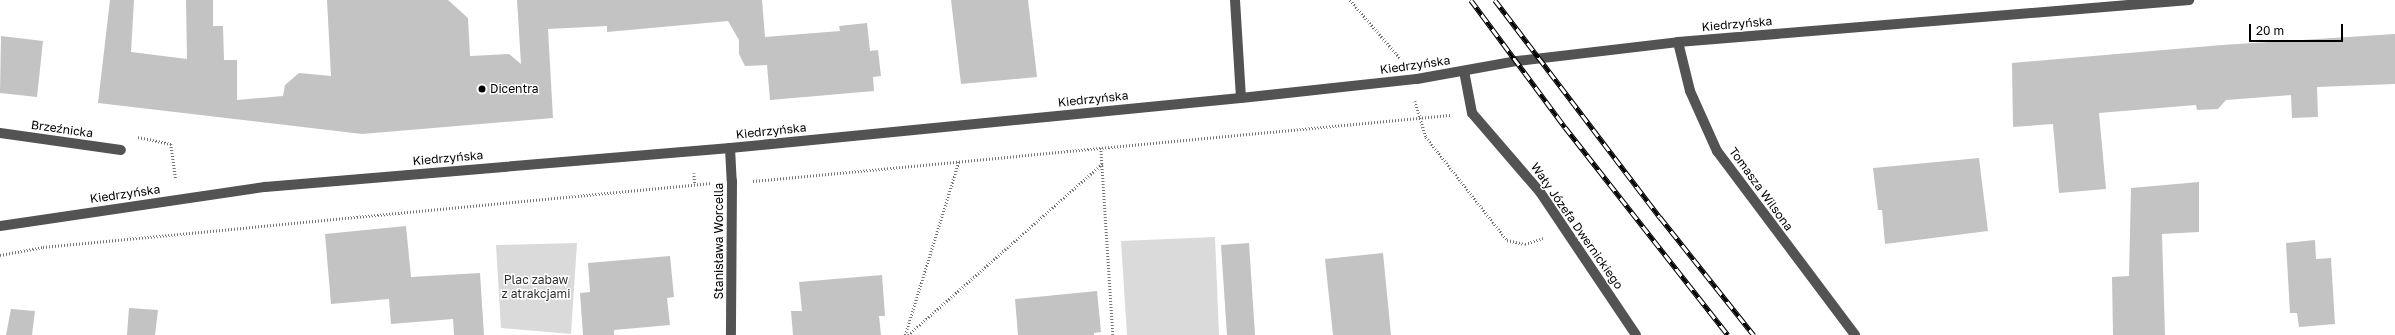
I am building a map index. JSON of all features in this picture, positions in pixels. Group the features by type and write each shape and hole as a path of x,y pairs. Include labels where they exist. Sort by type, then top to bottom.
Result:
{"street":[{"path":"1235,0 1241,98"},
{"name":"Kiedrzyńska","path":"0,226 265,187 730,148 1241,98 1414,79 1517,61 1678,42 2189,0"},
{"name":"Tomasza Wilsona","path":"1678,42 1690,91 1717,151 1855,335"},
{"name":"Wały Józefa Dwernickiego","path":"1464,71 1472,113 1540,192 1636,335"},
{"name":"Brzeźnicka","path":"0,133 121,150"},
{"name":"Stanisława Worcella","path":"730,148 732,181 731,335"}],"path":[{"path":"1350,0 1414,79 1426,137 1507,240 1516,243 1536,242 1565,228"},
{"path":"110,149 123,135 171,144 179,199"},
{"path":"1101,148 1113,335"},
{"path":"906,335 959,161"},
{"path":"906,335 1102,164"},
{"path":"694,168 695,184"}],"green space":[{"path":"1215,237 1219,335 1127,335 1121,241"},
{"name":"Plac zabaw z atrakcjami","path":"577,243 571,334 501,328 496,245"}],"building":[{"path":"110,0 134,0 131,52 187,59 186,0 213,0 213,26 223,26 224,60 237,60 237,100 283,96 285,85 299,73 331,76 327,0 448,0 468,18 470,56 509,54 521,64 517,0 762,0 765,37 840,31 839,26 867,23 870,51 878,50 881,76 873,77 874,91 770,100 767,65 745,66 739,54 739,40 728,21 607,32 607,26 548,29 553,118 362,134 98,103"},
{"path":"951,0 1028,0 1037,77 961,84"},
{"path":"2395,34 2395,84 2317,87 2318,117 2292,118 2291,95 2226,100 2218,109 2197,110 2196,105 2099,113 2106,189 2059,193 2053,124 2013,127 2012,63 2222,45"},
{"path":"1,36 43,41 37,97 0,93"},
{"path":"1979,158 1988,231 1885,244 1882,210 1878,210 1873,168"},
{"path":"2199,182 2199,232 2162,234 2165,335 2113,335 2112,277 2129,276 2131,188"},
{"path":"406,226 411,277 480,273 484,335 454,335 453,319 391,324 389,299 331,304 325,234"},
{"path":"2315,240 2316,259 2331,258 2335,324 2299,327 2297,313 2290,313 2286,243"},
{"path":"1249,243 1255,335 1227,335 1221,245"},
{"path":"1383,253 1391,335 1333,335 1325,259"},
{"path":"670,256 674,297 667,298 670,325 614,330 614,335 583,335 580,293 590,292 588,263"},
{"path":"882,275 885,316 879,316 881,335 793,335 791,311 802,311 799,282"},
{"path":"1097,291 1101,332 1094,333 1094,335 1018,335 1015,299"},
{"path":"129,308 158,310 155,335 127,335"},
{"path":"11,309 35,311 32,335 6,335"}],"railway":[{"path":"1471,0 1565,127 1728,335"},
{"path":"1495,0 1660,217 1754,335"}],"place":[{"name":"Dicentra","path":"482,89"}]}
